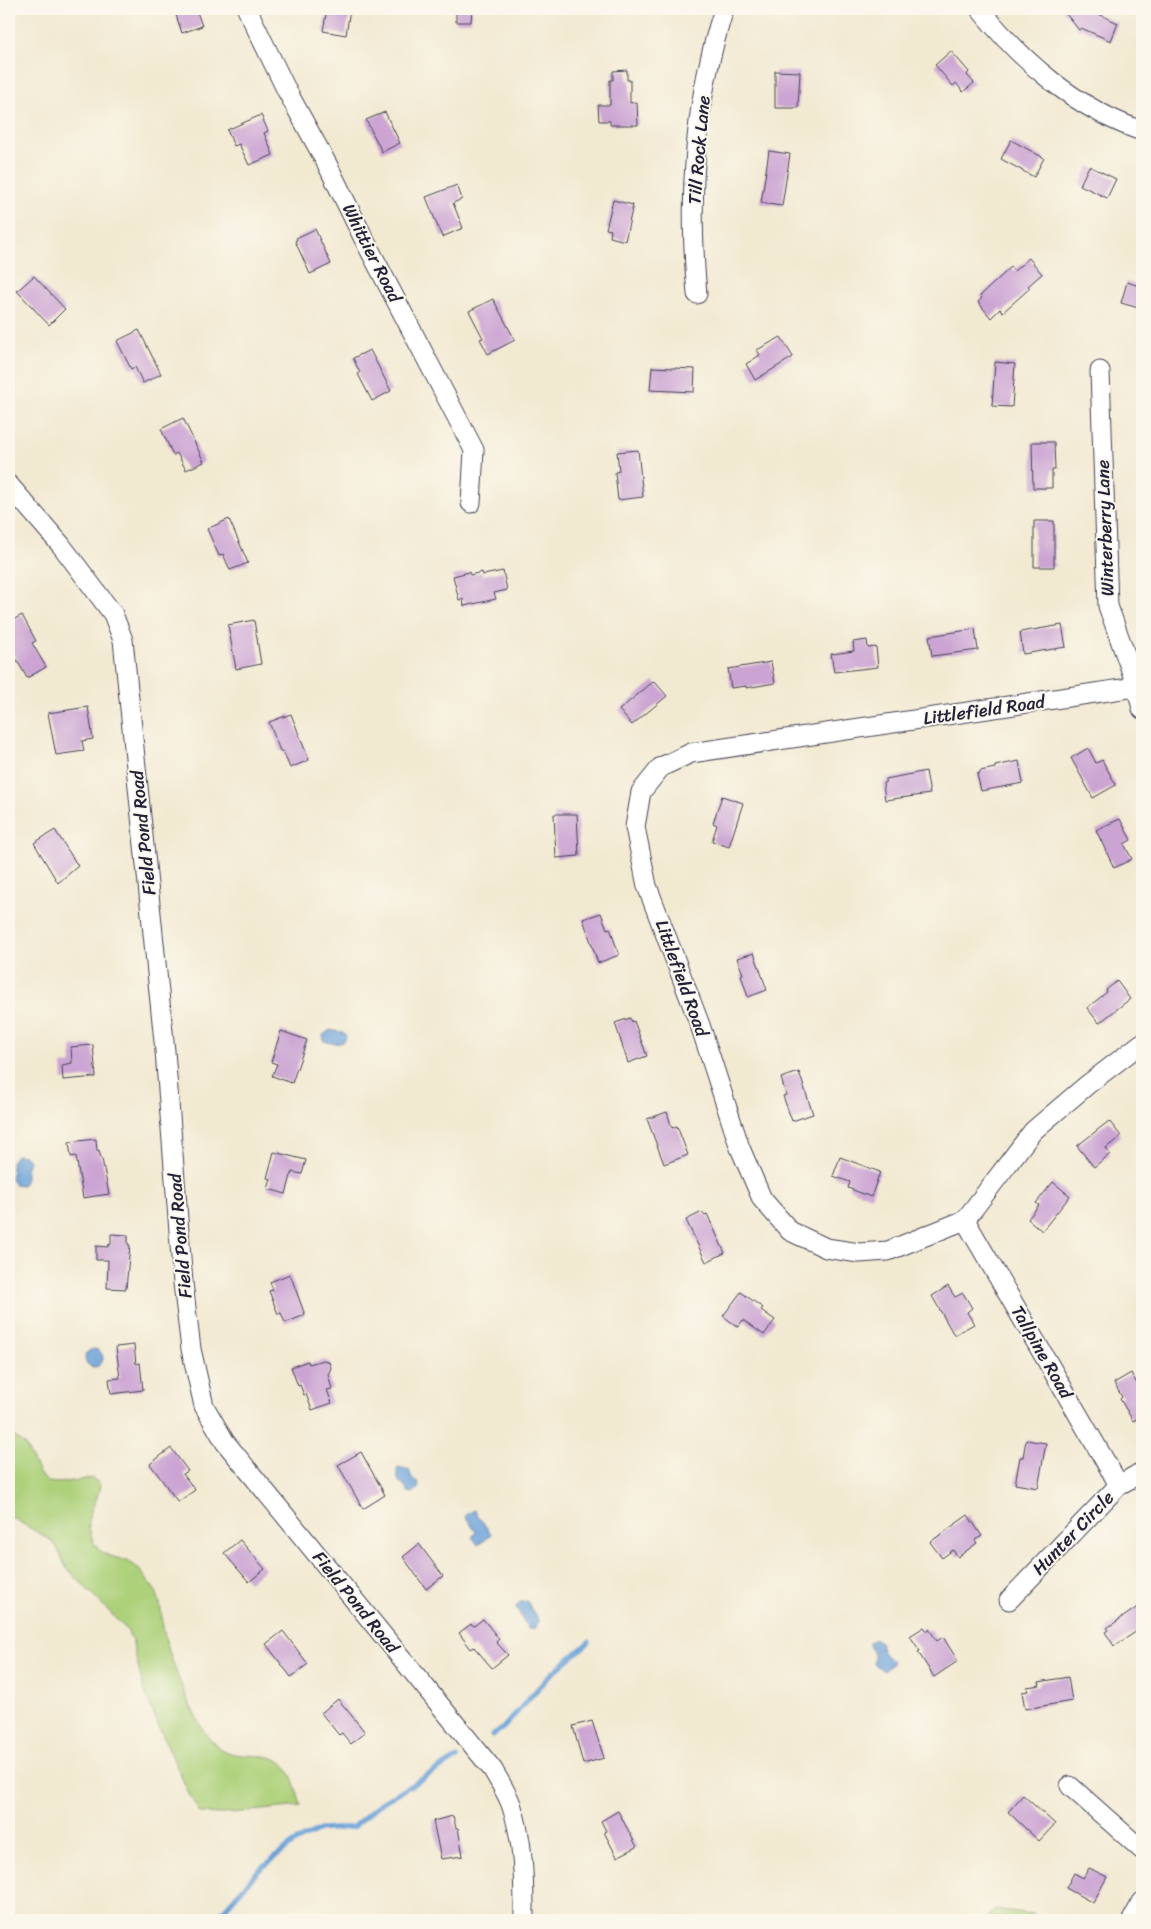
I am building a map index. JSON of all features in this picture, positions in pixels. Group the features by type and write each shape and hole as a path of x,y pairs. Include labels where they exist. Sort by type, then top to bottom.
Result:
{"street":[{"name":"Whittier Road","path":"247,9 287,91 474,450 471,503"},
{"name":"Till Rock Lane","path":"697,294 693,210 697,131 709,65 724,9"},
{"path":"980,9 1004,38 1056,84 1108,117 1142,131"},
{"name":"Winterberry Lane","path":"1100,371 1108,606 1139,687 1142,709"},
{"name":"Field Pond Road","path":"9,485 61,545 113,614 123,640 165,1052 183,1283 190,1349 204,1406 225,1442 493,1770 511,1804 521,1847 524,1920"},
{"name":"Littlefield Road","path":"965,1220 888,1251 859,1254 826,1248 790,1231 762,1199 740,1148 700,1025 647,886 635,827 641,792 661,767 691,753 1139,687"},
{"path":"965,1220 1033,1131 1087,1084 1142,1044"},
{"name":"Tallpine Road","path":"965,1220 1119,1485"},
{"name":"Hunter Circle","path":"1009,1600 1119,1485 1142,1472"},
{"path":"1070,1786 1142,1850"},
{"path":"1132,1920 1142,1902"}],"green space":[{"path":"9,1432 25,1445 40,1475 48,1482 59,1483 92,1478 100,1484 89,1522 92,1538 95,1545 105,1554 137,1567 156,1592 164,1633 172,1659 191,1707 206,1734 222,1750 241,1755 271,1757 279,1761 286,1767 291,1776 301,1806 222,1814 200,1813 189,1794 149,1704 132,1640 127,1630 66,1567 56,1546 49,1539 9,1516"},
{"path":"995,1909 1033,1914 1037,1920 995,1920 988,1917"}],"water":[{"path":"330,1030 344,1033 345,1039 341,1043 324,1041 323,1035"},
{"path":"16,1155 26,1156 29,1160 26,1179 22,1185 14,1184 11,1178 11,1162"},
{"path":"90,1349 98,1349 103,1354 101,1365 90,1367 85,1362 85,1354"},
{"path":"399,1467 409,1470 412,1478 419,1483 418,1489 413,1493 408,1492 399,1481 397,1469"},
{"path":"474,1510 492,1535 478,1545 472,1537 476,1532 465,1516"},
{"path":"527,1601 539,1622 534,1629 528,1629 516,1607 520,1602"},
{"path":"875,1639 880,1642 883,1652 892,1661 892,1664 884,1671 874,1664 874,1655 869,1642"}],"building":[{"path":"174,9 196,9 202,26 182,33"},
{"path":"327,9 350,9 346,35 323,31"},
{"path":"456,9 472,9 471,22 456,22"},
{"path":"1062,9 1092,9 1096,13 1118,23 1111,41 1081,28 1079,30"},
{"path":"951,51 969,72 967,75 974,83 963,92 956,83 953,86 935,65"},
{"path":"627,70 627,80 630,80 630,103 637,102 638,125 610,125 610,121 599,121 598,105 610,105 610,80 613,80 613,71"},
{"path":"775,71 800,72 798,108 775,108"},
{"path":"385,112 400,143 382,152 366,120"},
{"path":"261,115 268,131 264,133 273,155 249,165 239,144 234,146 227,130"},
{"path":"1011,140 1044,158 1034,177 1001,159"},
{"path":"769,151 790,154 782,206 761,203"},
{"path":"1089,166 1116,179 1107,198 1080,185"},
{"path":"457,185 462,199 453,203 463,228 442,237 426,197"},
{"path":"613,200 633,205 625,241 610,237 611,230 606,229"},
{"path":"315,229 331,264 310,274 295,241 297,240 296,238"},
{"path":"1029,258 1042,274 1028,286 1030,288 1003,312 1000,309 991,318 978,302 982,298 980,296 1011,267 1014,271"},
{"path":"34,276 65,309 49,325 17,291"},
{"path":"1127,282 1142,287 1142,309 1121,303"},
{"path":"493,299 515,340 488,354 480,339 483,338 469,311"},
{"path":"139,330 161,374 143,383 135,367 131,369 117,341"},
{"path":"781,337 793,357 755,380 746,364 760,355 757,350"},
{"path":"370,350 391,391 372,401 358,374 360,373 353,358"},
{"path":"995,362 1015,364 1012,407 992,406"},
{"path":"652,367 695,369 694,392 650,390"},
{"path":"183,418 204,462 186,470 177,453 173,455 161,429"},
{"path":"1032,442 1054,442 1055,470 1052,470 1052,488 1033,488"},
{"path":"638,450 643,497 618,500 615,472 619,471 617,452"},
{"path":"229,519 248,563 230,570 223,554 219,556 207,529"},
{"path":"1034,521 1054,521 1054,567 1034,567"},
{"path":"503,571 507,590 494,593 496,599 464,606 463,599 459,600 453,576 469,572 470,575 482,572 483,575"},
{"path":"22,615 36,641 32,643 46,667 27,678 9,646 9,622"},
{"path":"254,620 261,664 236,669 228,625"},
{"path":"1062,625 1066,647 1023,654 1020,632"},
{"path":"975,629 978,650 932,656 929,636"},
{"path":"867,640 868,648 876,647 878,667 834,672 831,654 854,651 853,642"},
{"path":"771,662 775,683 746,688 746,686 731,688 728,669"},
{"path":"654,681 667,696 632,725 619,710"},
{"path":"88,707 93,739 82,741 84,751 56,755 48,713"},
{"path":"291,714 309,760 290,768 283,751 280,751 269,722"},
{"path":"1088,748 1096,763 1102,760 1116,785 1093,798 1071,758"},
{"path":"1019,761 1023,783 981,791 977,774 980,771"},
{"path":"926,771 930,794 885,800 883,783 886,782 886,779"},
{"path":"722,796 743,803 729,847 712,841 717,825 713,823"},
{"path":"554,814 577,814 579,856 556,858"},
{"path":"1120,819 1131,840 1124,844 1132,859 1114,868 1096,830"},
{"path":"55,830 78,866 58,883 34,843"},
{"path":"601,913 607,929 610,928 619,955 598,963 583,919"},
{"path":"754,953 767,990 748,997 737,958"},
{"path":"1117,981 1130,999 1099,1023 1087,1008"},
{"path":"630,1018 632,1022 634,1021 647,1056 628,1063 615,1023"},
{"path":"281,1031 307,1040 292,1083 272,1076 277,1064 271,1062"},
{"path":"93,1045 96,1077 63,1080 62,1065 72,1063 71,1047"},
{"path":"799,1072 813,1114 792,1121 783,1096 786,1095 781,1078"},
{"path":"667,1112 672,1128 677,1126 688,1155 664,1164 647,1119"},
{"path":"1109,1121 1121,1136 1106,1148 1110,1154 1094,1167 1077,1146"},
{"path":"96,1139 97,1151 99,1150 102,1159 109,1194 83,1198 76,1156 71,1157 69,1142"},
{"path":"274,1152 306,1160 302,1174 292,1172 286,1194 268,1189 271,1179 267,1178"},
{"path":"840,1157 880,1172 871,1197 848,1188 850,1182 833,1176"},
{"path":"1053,1182 1070,1196 1042,1231 1028,1219 1039,1205 1036,1203"},
{"path":"702,1212 704,1215 707,1214 725,1253 706,1262 686,1220"},
{"path":"111,1234 128,1235 128,1245 130,1245 126,1289 107,1288 108,1260 96,1260 96,1246 108,1247 111,1244"},
{"path":"290,1274 305,1315 285,1323 281,1313 278,1314 269,1291 273,1290 270,1282"},
{"path":"948,1286 955,1297 963,1293 972,1308 967,1312 974,1324 954,1335 932,1296"},
{"path":"741,1292 763,1308 761,1310 775,1320 764,1335 743,1320 738,1327 723,1316"},
{"path":"134,1345 136,1364 140,1363 143,1390 111,1394 109,1379 120,1378 116,1347"},
{"path":"324,1360 329,1362 331,1368 328,1375 332,1389 327,1390 332,1403 312,1410 306,1394 304,1395 300,1385 298,1386 291,1367 308,1361 309,1364"},
{"path":"1131,1373 1142,1393 1142,1416 1133,1421 1120,1399 1122,1397 1114,1383"},
{"path":"1026,1440 1046,1443 1038,1488 1015,1484 1020,1457 1023,1457"},
{"path":"171,1448 188,1471 183,1474 195,1490 178,1502 150,1464"},
{"path":"361,1452 385,1495 363,1509 338,1465"},
{"path":"968,1515 982,1536 975,1540 977,1543 958,1557 953,1550 942,1558 930,1542"},
{"path":"240,1540 265,1569 249,1582 224,1553"},
{"path":"419,1544 443,1576 426,1589 403,1557"},
{"path":"1142,1604 1142,1628 1114,1646 1105,1632 1108,1630 1107,1628"},
{"path":"483,1619 499,1639 496,1642 508,1655 492,1668 474,1647 471,1649 459,1633 471,1624 474,1626"},
{"path":"924,1627 927,1631 929,1629 937,1641 943,1637 958,1661 934,1677 910,1636"},
{"path":"283,1631 308,1664 291,1677 266,1644"},
{"path":"1068,1677 1072,1701 1025,1709 1022,1692 1028,1691 1027,1687 1040,1685 1039,1682"},
{"path":"338,1699 365,1732 351,1744 342,1733 339,1735 321,1713"},
{"path":"592,1721 604,1758 583,1764 573,1726"},
{"path":"1023,1795 1055,1824 1039,1841 1008,1812"},
{"path":"618,1811 637,1847 617,1857 604,1832 606,1831 601,1821"},
{"path":"453,1816 456,1828 458,1828 463,1856 441,1859 433,1821"},
{"path":"1089,1868 1107,1877 1093,1903 1066,1888 1074,1873 1083,1878"}],"waterway":[{"path":"492,1736 503,1728 549,1676 589,1642"},
{"path":"208,1920 221,1913 258,1871 295,1842 320,1830 353,1827 381,1803 457,1758"}]}
